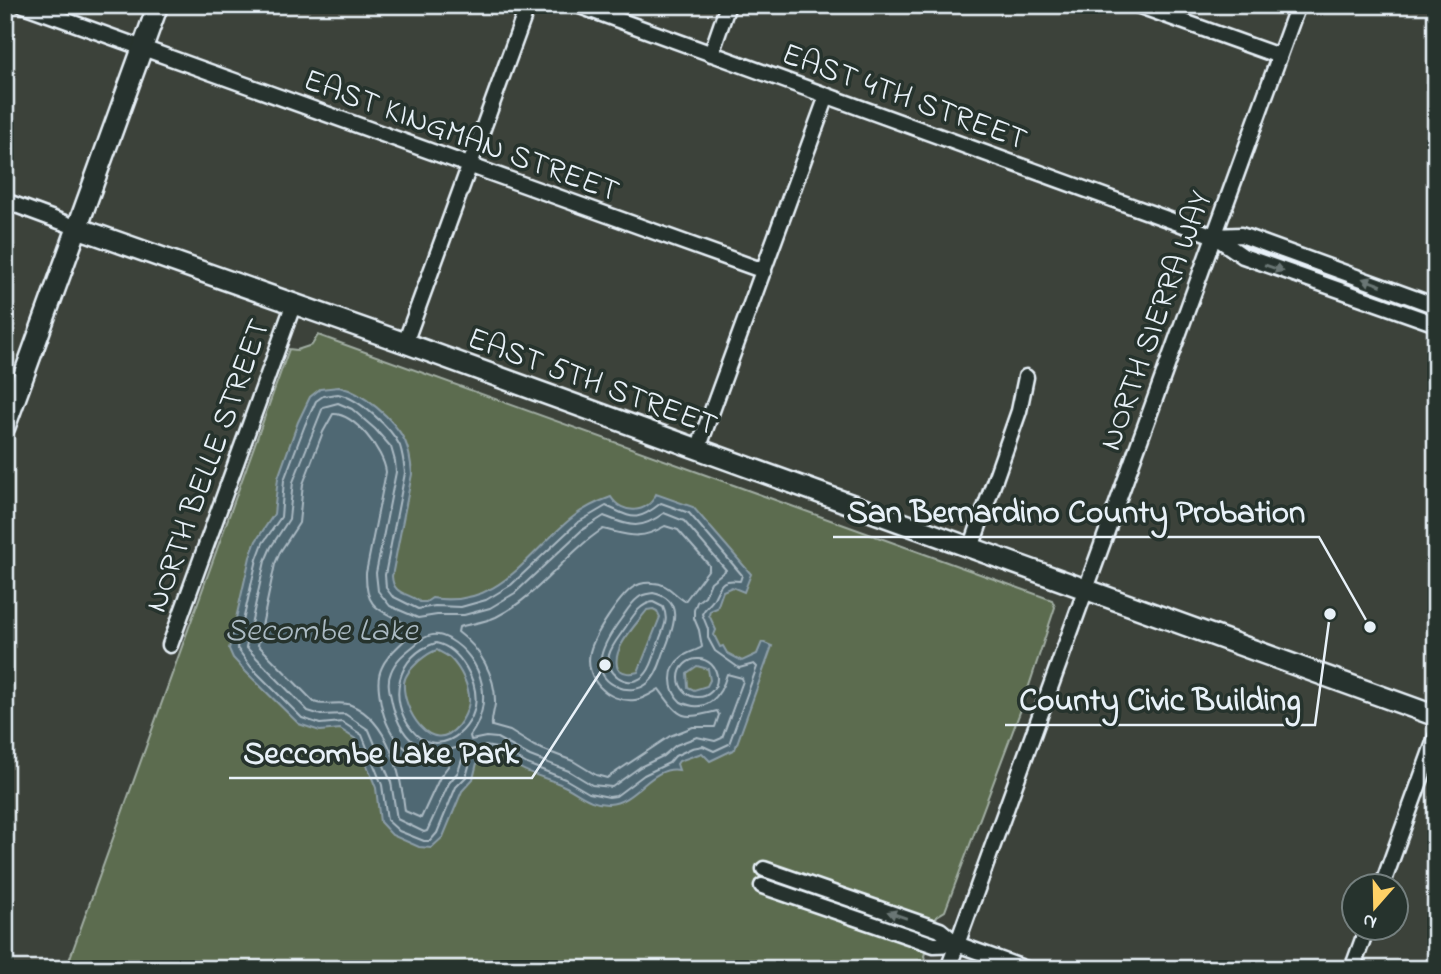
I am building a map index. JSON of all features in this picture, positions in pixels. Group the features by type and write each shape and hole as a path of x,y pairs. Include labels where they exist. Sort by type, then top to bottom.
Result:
{"main road":[{"path":"5,427 10,402 78,228 158,5"},
{"name":"EAST 5TH STREET","path":"78,228 295,303 1436,716"}],"street":[{"name":"EAST KINGMAN STREET","path":"23,5 764,271"},
{"path":"405,343 528,5"},
{"name":"EAST 4TH STREET","path":"577,5 1214,236"},
{"path":"711,54 728,5"},
{"path":"1137,5 1279,56"},
{"name":"NORTH SIERRA WAY","path":"948,969 1298,5"},
{"path":"698,449 827,96"},
{"path":"5,201 78,228"},
{"path":"1214,236 1241,234 1436,306"},
{"path":"1214,236 1243,256 1436,324"},
{"name":"NORTH BELLE STREET","path":"170,645 295,303"},
{"path":"971,548 1019,411 1026,377"},
{"path":"1387,872 1436,737"},
{"path":"764,869 940,930 957,944 1026,969"},
{"path":"762,886 934,946 957,944"},
{"path":"1352,969 1362,942"}],"green space":[{"path":"318,335 1052,600 1055,607 1023,704 945,911 937,916 924,956 927,964 925,969 66,969 289,349 297,350 312,345"}],"water":[{"name":"Secombe Lake","path":"339,387 368,400 386,416 405,441 412,474 392,576 398,590 420,602 432,598 456,599 476,595 494,587 526,562 573,517 591,505 611,497 622,507 635,510 647,505 656,494 693,507 751,574 744,592 732,587 723,591 717,608 710,611 709,615 716,630 714,635 720,647 723,646 727,653 742,661 757,654 762,642 772,646 735,749 710,761 702,753 679,761 679,770 660,773 627,798 609,804 589,800 500,756 486,753 478,759 473,779 462,791 443,837 431,848 419,847 392,835 380,822 376,788 357,740 340,729 320,731 299,724 246,672 233,658 229,649 250,557 256,541 274,514 278,478 298,422 310,397 320,389","holes":["653,609 660,617 638,672 623,672 618,669 616,662 621,646 647,610","437,650 447,655 461,673 468,690 466,712 458,726 448,734 438,736 429,733 420,726 408,705 405,680 425,656","697,666 708,669 710,680 707,686 694,690 688,687 687,673"]}],"place":[{"name":"County Civic Building","path":"1330,614"},
{"name":"San Bernardino County Probation","path":"1370,627"},
{"name":"Seccombe Lake Park","path":"605,665"}]}
